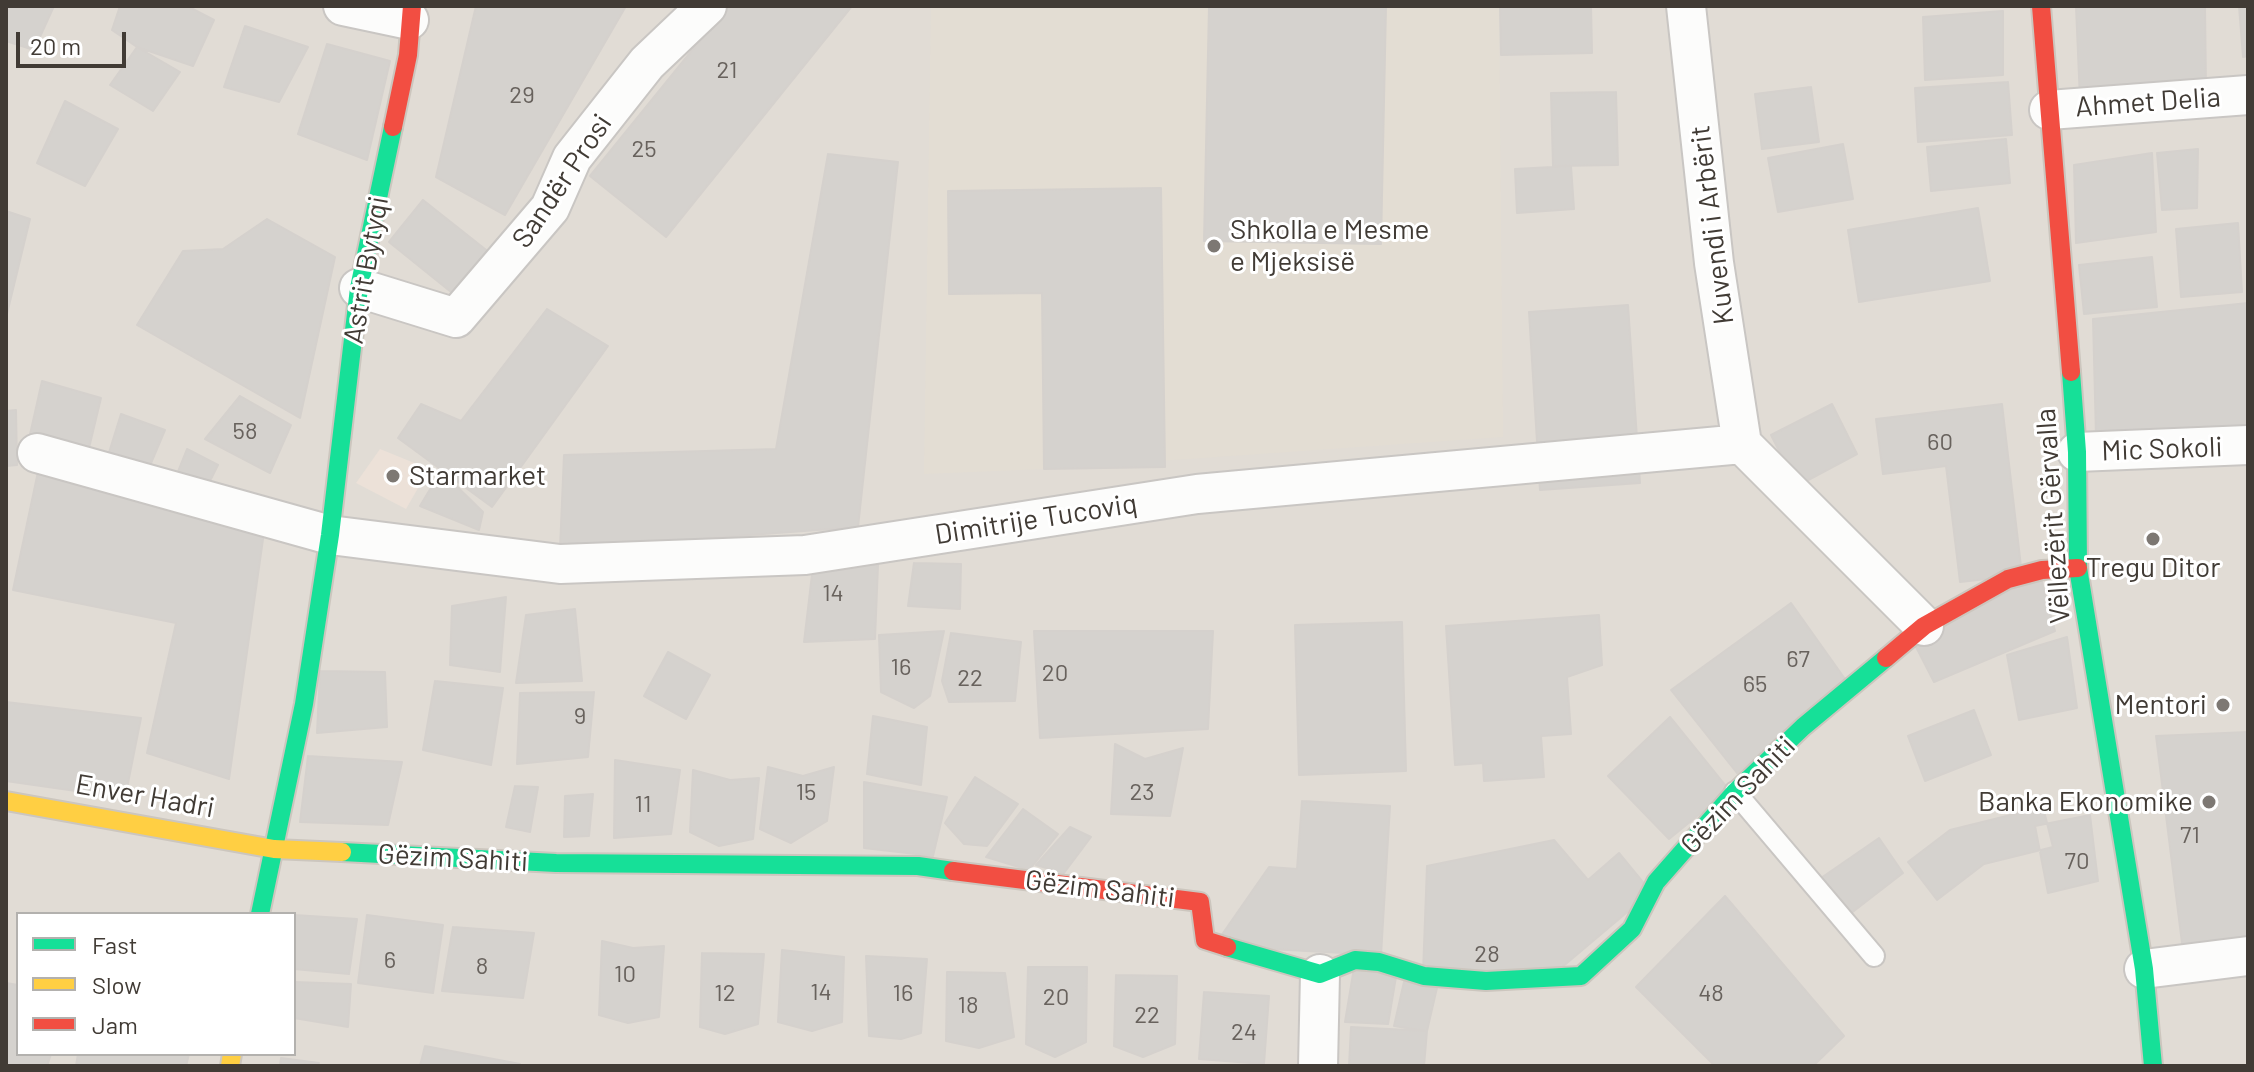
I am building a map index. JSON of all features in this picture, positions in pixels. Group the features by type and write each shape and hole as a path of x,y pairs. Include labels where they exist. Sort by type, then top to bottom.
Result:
{"street":[{"path":"343,6 411,13"},
{"name":"Sandër Prosi","path":"359,288 456,318 550,208 572,158 647,63 707,6"},
{"name":"Kuvendi i Arbërit","path":"1686,6 1714,263 1742,444"},
{"name":"Vëllezërit Gërvalla","path":"2041,6 2077,452 2078,568 2144,969 2153,1066"},
{"name":"Astrit Bytyqi","path":"260,912 304,704 330,535 359,288 408,55 411,13"},
{"name":"Ahmet Delia","path":"2049,110 2248,95"},
{"path":"1742,444 1924,626"},
{"name":"Dimitrije Tucoviq","path":"330,535 560,564 805,555 1197,494 1742,444"},
{"name":"Mic Sokoli","path":"2077,452 2248,445"},
{"path":"37,453 330,535"},
{"name":"Gëzim Sahiti","path":"274,849 556,863 918,866 1200,902 1205,940 1320,974 1355,960 1379,962 1424,976 1486,981 1581,976 1632,929 1656,882 1735,792 1803,727 1924,626 2008,579 2042,570 2078,568"},
{"name":"Enver Hadri","path":"6,801 274,849"},
{"path":"2144,969 2248,956"},
{"path":"1318,1066 1320,974"}],"lane":[{"path":"1735,792 1874,956"}],"shaded area":[{"path":"6,6 2248,6 2248,1066 6,1066"},
{"name":"Shkolla e Mesme e Mjeksisë","path":"931,6 1499,6 1503,437 1044,469 924,474"},
{"name":"Starmarket","path":"380,449 429,469 406,509 356,483"}],"building":[{"path":"6,6 54,6 34,50 6,41"},
{"path":"120,6 187,6 214,20 193,66 137,47 112,30"},
{"path":"476,6 626,6 505,215 436,177"},
{"path":"728,6 852,6 666,237 590,176"},
{"path":"1209,6 1386,6 1381,244 1204,241"},
{"path":"1500,6 1591,6 1592,53 1501,55"},
{"path":"2076,6 2205,6 2206,90 2080,100"},
{"path":"2239,6 2248,6 2248,56 2243,57"},
{"path":"2003,11 2003,75 1925,80 1923,17"},
{"path":"245,26 308,47 279,102 224,87"},
{"path":"327,44 390,61 367,160 298,134"},
{"path":"137,47 180,72 153,111 110,85"},
{"path":"2008,82 2012,135 1918,142 1915,88"},
{"path":"1811,87 1819,142 1762,149 1755,94"},
{"path":"1616,92 1618,165 1553,166 1551,93"},
{"path":"65,101 118,129 85,186 37,163"},
{"path":"2006,139 2010,183 1931,191 1927,147"},
{"path":"1843,144 1853,199 1778,212 1768,158"},
{"path":"2198,149 2197,208 2162,210 2157,153"},
{"path":"2152,153 2156,232 2076,243 2074,165"},
{"path":"828,154 898,162 858,527 560,549 564,455 776,449"},
{"path":"1571,166 1574,209 1517,213 1515,169"},
{"path":"1161,188 1165,467 1044,469 1042,293 949,294 948,191"},
{"path":"423,200 490,253 456,296 389,242"},
{"path":"1978,208 1990,281 1859,302 1848,230"},
{"path":"6,211 30,219 6,318"},
{"path":"267,219 335,257 300,418 137,325 183,251 223,249"},
{"path":"2238,223 2242,292 2181,297 2176,229"},
{"path":"2152,257 2157,307 2084,314 2079,265"},
{"path":"2248,303 2248,428 2096,436 2093,319"},
{"path":"1628,305 1640,483 1540,490 1529,312"},
{"path":"547,309 608,346 492,507 398,438 421,404 461,421"},
{"path":"42,381 101,398 89,448 29,439"},
{"path":"240,396 291,425 270,473 205,439"},
{"path":"1832,404 1857,454 1797,486 1771,435"},
{"path":"2002,404 2022,575 1960,582 1946,466 1883,474 1876,419"},
{"path":"16,410 17,465 6,466 6,411"},
{"path":"121,414 165,430 146,475 107,459"},
{"path":"187,449 218,465 205,491 175,479"},
{"path":"39,467 264,532 229,779 147,753 176,623 13,590"},
{"path":"441,471 483,512 479,530 420,506"},
{"path":"914,563 961,564 960,609 908,606"},
{"path":"878,565 875,639 804,642 813,566"},
{"path":"2040,575 2055,631 1934,682 1913,641"},
{"path":"506,597 500,672 450,665 452,606"},
{"path":"1791,603 1845,679 1737,773 1671,690"},
{"path":"575,609 582,681 516,683 526,615"},
{"path":"1599,615 1602,665 1567,677 1571,734 1541,736 1544,777 1484,781 1483,763 1455,765 1446,626"},
{"path":"1402,622 1406,771 1299,775 1295,625"},
{"path":"944,631 930,696 914,708 881,692 879,635"},
{"path":"1034,631 1213,631 1208,729 1040,738"},
{"path":"951,633 1021,642 1015,701 949,702 942,681"},
{"path":"2067,637 2077,708 2019,720 2007,655"},
{"path":"668,652 710,675 686,719 644,696"},
{"path":"320,671 385,672 387,727 317,733"},
{"path":"435,681 503,688 491,765 423,750"},
{"path":"594,692 588,757 517,764 520,693"},
{"path":"6,702 141,718 125,798 6,781"},
{"path":"1974,710 1991,755 1925,781 1908,736"},
{"path":"873,716 927,727 921,785 867,774"},
{"path":"1670,717 1729,790 1669,839 1608,776"},
{"path":"2248,732 2248,950 2184,959 2156,736"},
{"path":"1115,744 1145,759 1183,748 1170,816 1111,814"},
{"path":"308,756 402,762 388,825 300,822"},
{"path":"615,760 680,770 671,834 614,838"},
{"path":"768,767 803,776 834,767 827,821 791,843 760,829"},
{"path":"693,770 730,780 759,778 753,839 719,846 690,832"},
{"path":"975,777 1018,804 987,846 964,844 945,823"},
{"path":"864,782 947,797 933,856 864,848"},
{"path":"515,786 538,787 530,832 506,827"},
{"path":"593,794 589,836 564,837 565,796"},
{"path":"1302,801 1390,806 1381,955 1214,946 1269,867 1297,869"},
{"path":"2043,807 2053,847 1984,864 1937,900 1908,862 1950,830"},
{"path":"1023,809 1058,834 1029,870 986,857"},
{"path":"2090,815 2098,881 2048,893 2035,826"},
{"path":"1070,827 1091,837 1064,873 1036,865"},
{"path":"1879,838 1903,873 1850,914 1821,878"},
{"path":"1554,840 1588,880 1619,853 1651,892 1548,979 1423,973 1427,866"},
{"path":"1725,896 1844,1036 1813,1066 1715,1066 1636,987"},
{"path":"296,915 357,919 349,974 296,969"},
{"path":"367,915 443,925 433,993 358,983"},
{"path":"453,927 534,933 523,998 442,991"},
{"path":"602,941 633,948 664,946 659,1017 628,1023 599,1015"},
{"path":"782,950 844,957 842,1022 812,1031 778,1022"},
{"path":"702,953 764,954 758,1024 725,1034 700,1027"},
{"path":"866,956 927,959 921,1033 901,1039 869,1036"},
{"path":"1355,962 1397,971 1388,1024 1345,1022"},
{"path":"1028,967 1087,967 1086,1042 1055,1057 1026,1044"},
{"path":"947,972 1005,973 1014,1037 979,1048 946,1041"},
{"path":"1406,973 1439,979 1427,1031 1394,1026"},
{"path":"1116,975 1177,976 1175,1044 1143,1057 1114,1046"},
{"path":"296,982 351,984 348,1027 296,1018"},
{"path":"6,983 16,985 16,1056 50,1056 47,1066 6,1066"},
{"path":"1204,992 1269,996 1264,1064 1199,1059"},
{"path":"1351,1027 1427,1031 1424,1066 1349,1066"},
{"path":"425,1046 520,1064 420,1066"},
{"path":"78,1056 188,1056 186,1066 76,1066"},
{"path":"281,1058 319,1063 280,1066"}],"traffic: fast":[{"path":"260,912 304,704 330,535 359,288 393,127"},
{"path":"2071,372 2077,452 2078,568 2144,969 2153,1066"},
{"path":"1227,947 1320,974 1355,960 1379,962 1424,976 1486,981 1581,976 1632,929 1656,882 1735,792 1803,727 1886,658"},
{"path":"342,852 556,863 918,866 953,871"}],"traffic: slow":[{"path":"6,801 274,849 342,852"},
{"path":"230,1066 232,1056"}],"traffic: jam":[{"path":"393,127 408,55 412,6"},
{"path":"2041,6 2071,372"},
{"path":"1886,658 1924,626 2008,579 2042,570 2078,568"},
{"path":"953,871 1200,902 1205,940 1227,947"}],"place":[{"name":"Shkolla e Mesme e Mjeksisë","path":"1214,246"},
{"name":"Starmarket","path":"393,476"},
{"name":"Tregu Ditor","path":"2153,539"},
{"name":"Mentori","path":"2223,705"},
{"name":"Banka Ekonomike","path":"2209,802"}]}
